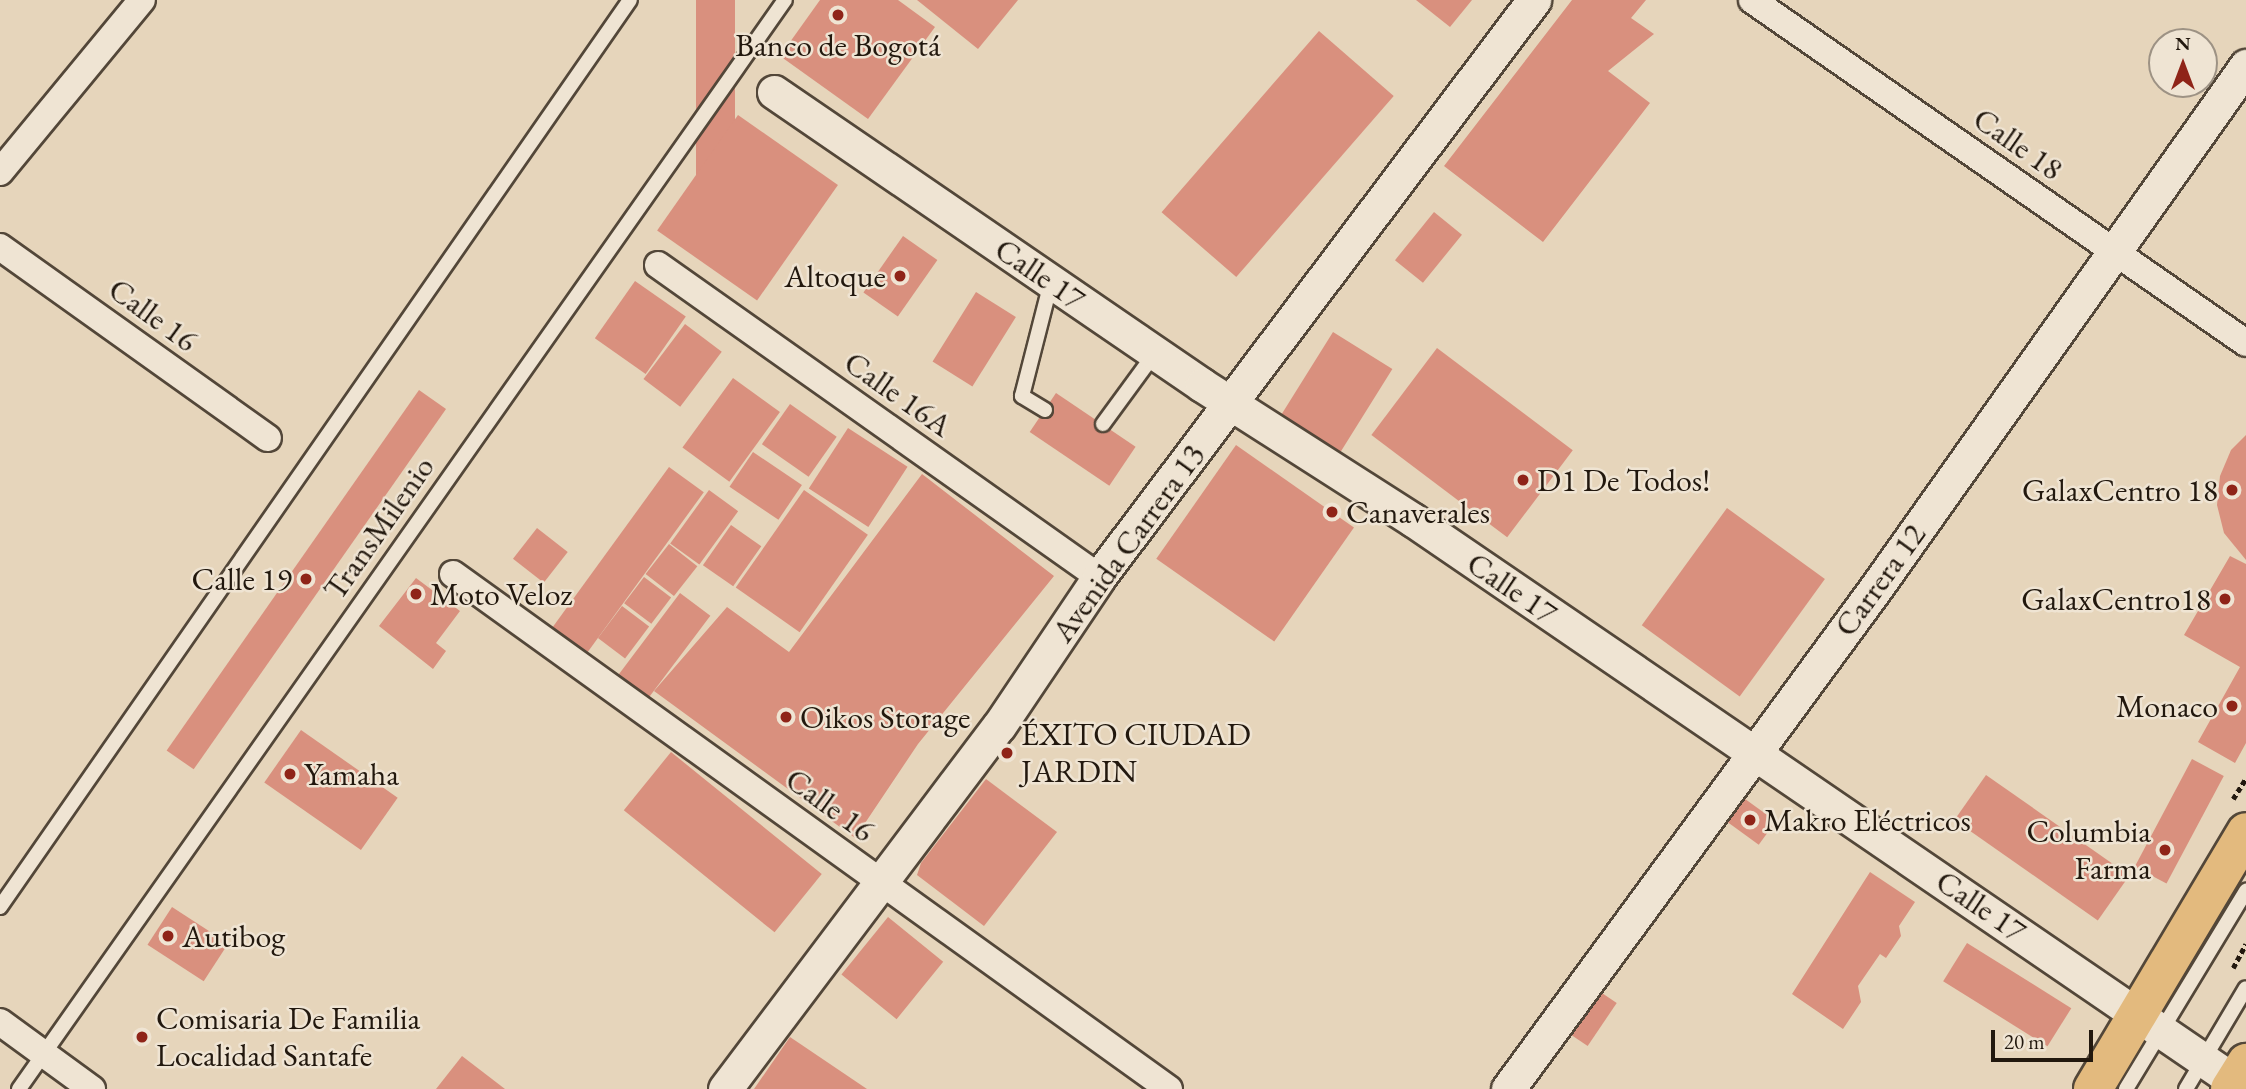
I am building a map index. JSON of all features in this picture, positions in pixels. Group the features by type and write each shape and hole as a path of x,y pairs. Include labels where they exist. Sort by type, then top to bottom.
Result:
{"main road":[{"path":"2093,1089 2150,1021 2246,832"}],"street":[{"path":"0,172 142,0"},
{"name":"Avenida Carrera 13","path":"725,1089 879,881 999,726 1099,578 1534,0"},
{"name":"Calle 18","path":"1752,0 2246,343"},
{"name":"Carrera 12","path":"1508,1089 1754,752 2246,66"},
{"name":"Calle 17","path":"774,92 1230,404 1413,520 2204,1059 2239,1080"},
{"name":"Calle 16","path":"0,247 268,438"},
{"name":"Calle 16A","path":"658,265 1099,578"},
{"name":"Calle 16","path":"453,574 1169,1089"},
{"path":"0,1022 92,1089"}],"lane":[{"path":"0,908 630,0"},
{"name":"TransMilenio","path":"19,1089 785,0"},
{"path":"1045,410 1022,396 1051,282"},
{"path":"1103,424 1155,353"},
{"path":"2126,1089 2150,1021 2246,891"},
{"path":"2186,1089 2246,988"}],"building":[{"path":"696,0 735,0 735,212 696,212"},
{"path":"820,0 898,0 935,27 868,119 780,56"},
{"path":"917,0 1018,0 978,49"},
{"path":"1416,0 1472,0 1450,27"},
{"path":"1572,0 1646,0 1631,18 1654,34 1608,71 1650,103 1543,242 1444,166"},
{"path":"1319,31 1394,96 1236,277 1162,212"},
{"path":"738,115 838,185 757,300 657,231"},
{"path":"1434,212 1462,235 1423,283 1395,260"},
{"name":"Altoque","path":"903,236 937,260 898,317 863,293"},
{"path":"635,281 686,317 646,374 595,338"},
{"path":"976,292 1016,317 972,386 933,362"},
{"path":"685,324 722,352 680,407 643,379"},
{"path":"1333,332 1392,369 1336,460 1276,423"},
{"path":"1437,348 1573,450 1507,537 1371,435"},
{"path":"733,378 780,412 729,482 682,448"},
{"name":"Calle 19","path":"419,390 446,409 194,769 167,750"},
{"path":"1056,393 1136,447 1109,486 1030,432"},
{"path":"790,404 837,437 809,477 762,444"},
{"path":"848,428 908,467 868,527 809,488"},
{"name":"GalaxCentro 18","path":"2246,435 2246,560 2224,533 2217,505 2220,476 2231,450"},
{"path":"1236,445 1354,528 1274,641 1156,559"},
{"path":"753,452 802,485 778,520 730,487"},
{"path":"669,467 704,492 584,657 550,631"},
{"path":"922,474 1054,576 918,744 855,838 654,691 727,607 789,652"},
{"path":"709,490 738,511 699,565 670,543"},
{"path":"804,490 868,535 800,632 736,587"},
{"path":"1727,508 1825,579 1740,696 1642,625"},
{"path":"731,525 761,546 733,586 703,565"},
{"path":"537,528 568,552 544,583 513,559"},
{"path":"669,544 697,566 674,596 646,574"},
{"name":"GalaxCentro18","path":"2230,556 2246,564 2246,743 2235,763 2198,742 2240,667 2184,635"},
{"path":"644,577 671,597 651,624 624,603"},
{"path":"416,578 460,611 436,643 446,651 433,669 379,626"},
{"path":"680,593 710,616 647,701 616,678"},
{"path":"622,606 649,626 625,658 598,638"},
{"path":"301,730 398,798 361,850 264,782"},
{"path":"671,752 822,874 775,932 624,810"},
{"path":"2192,759 2224,776 2167,884 2135,867"},
{"path":"1986,775 2129,875 2098,920 1954,820"},
{"path":"986,779 1057,832 984,926 917,875 921,863"},
{"name":"Makro Eléctricos","path":"1741,796 1776,821 1759,845 1724,819"},
{"path":"1870,872 1915,902 1899,926 1901,936 1886,958 1880,954 1858,986 1861,1002 1843,1029 1792,994"},
{"path":"172,907 228,943 204,981 147,945"},
{"path":"888,917 943,962 897,1019 841,975"},
{"path":"1967,943 2071,1008 2047,1046 1943,981"},
{"path":"1596,989 1617,1003 1588,1046 1567,1032"},
{"path":"790,1037 867,1089 754,1089"},
{"path":"462,1056 505,1089 436,1089"}],"place":[{"name":"Banco de Bogotá","path":"838,15"},
{"name":"Altoque","path":"900,276"},
{"name":"D1 De Todos!","path":"1523,480"},
{"name":"GalaxCentro 18","path":"2232,490"},
{"name":"Canaverales","path":"1332,512"},
{"name":"Calle 19","path":"306,579"},
{"name":"Moto Veloz","path":"416,594"},
{"name":"GalaxCentro18","path":"2225,599"},
{"name":"Monaco","path":"2232,706"},
{"name":"Oikos Storage","path":"786,717"},
{"name":"ÉXITO CIUDAD JARDIN","path":"1007,753"},
{"name":"Yamaha","path":"290,774"},
{"name":"Makro Eléctricos","path":"1750,820"},
{"name":"Columbia Farma","path":"2165,850"},
{"name":"Autibog","path":"168,936"},
{"name":"Comisaria De Familia Localidad Santafe","path":"142,1037"}]}
